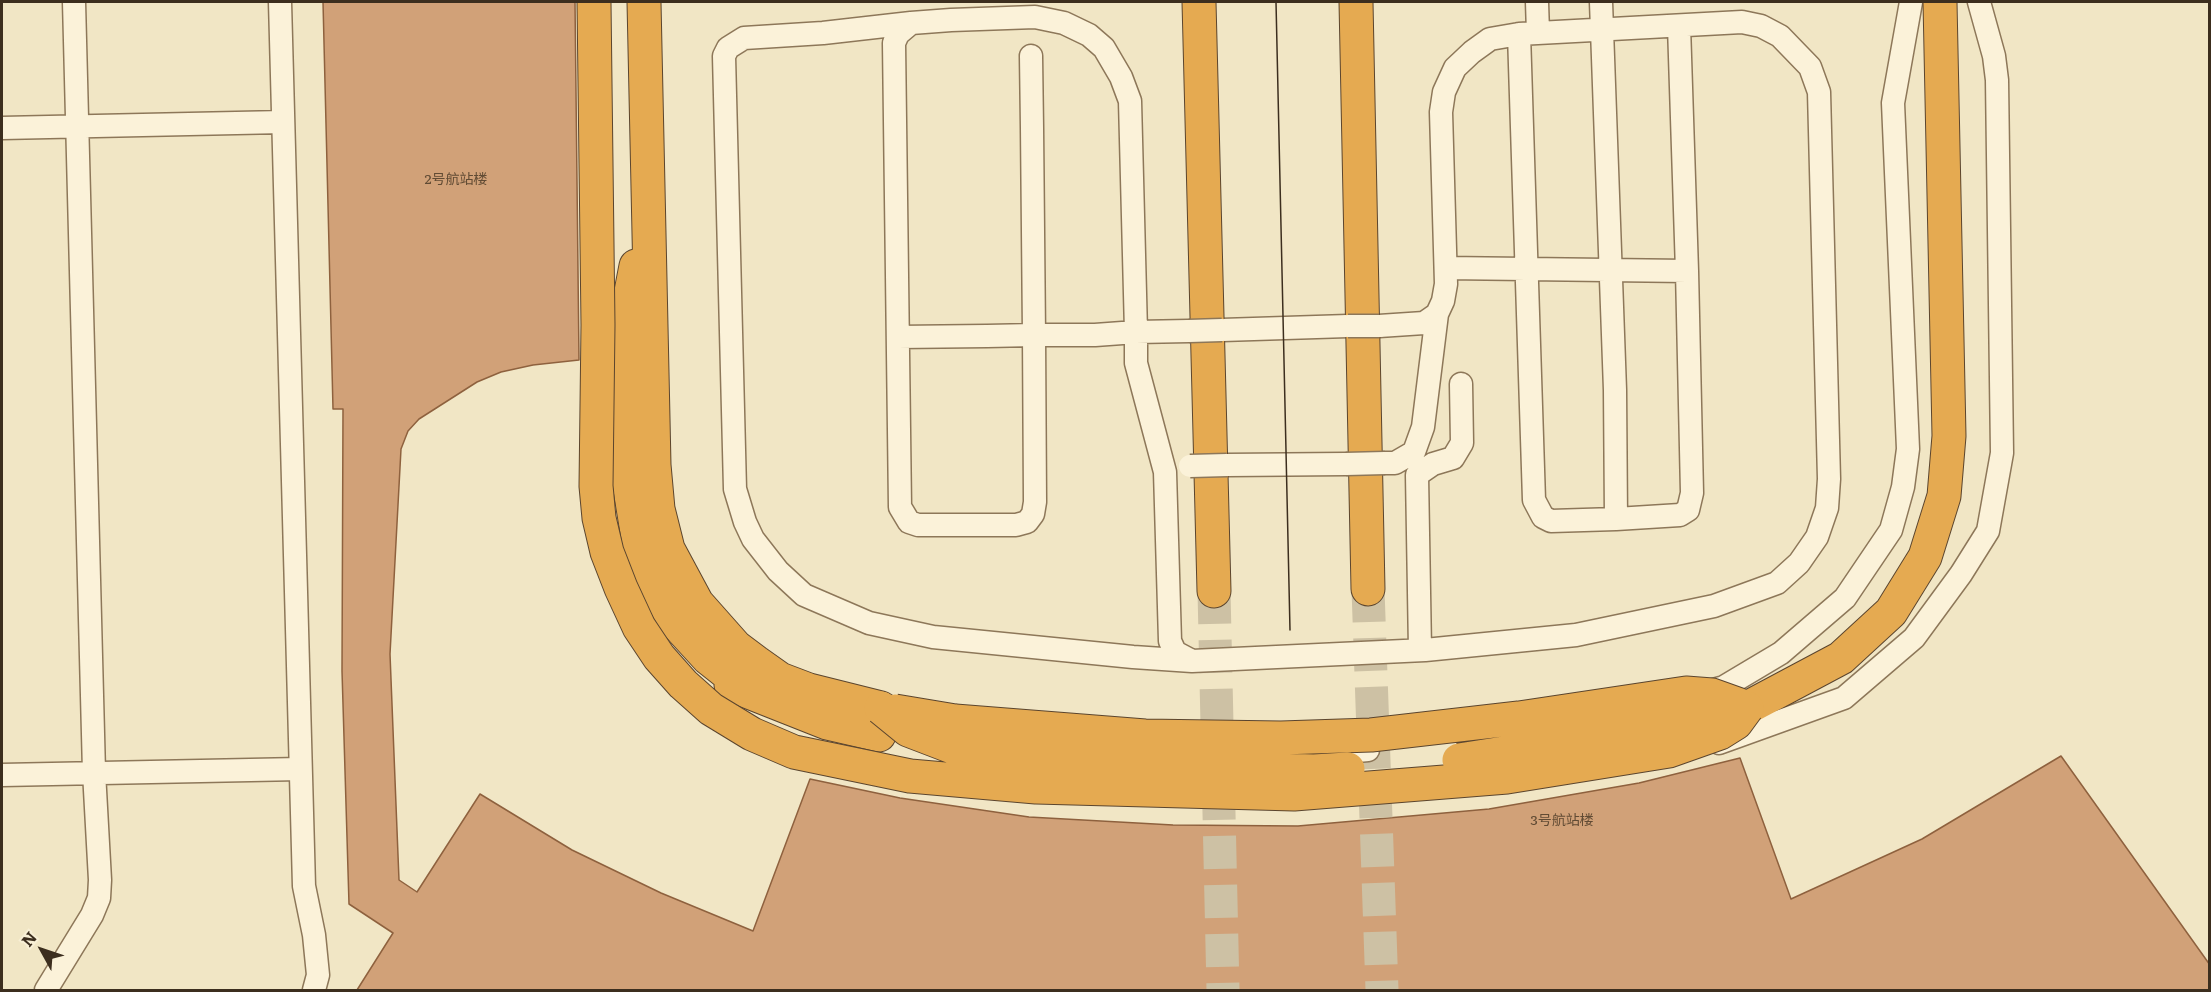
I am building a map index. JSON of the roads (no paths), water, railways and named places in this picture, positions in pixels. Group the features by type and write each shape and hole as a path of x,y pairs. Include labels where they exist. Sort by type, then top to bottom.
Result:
{"highway":[{"path":"594,2 598,325 596,486 599,518 607,552 639,627 659,657 683,684 711,709 752,734 794,752 910,776 1036,786 1294,795 1507,777 1669,751 1720,733 1736,723 1747,708 1840,658 1891,612 1925,556 1936,524 1944,496 1949,436 1941,2"},
{"path":"644,2 654,465 658,509 673,559 697,603 736,647 780,678 880,722"},
{"path":"1199,2 1214,591"},
{"path":"1356,2 1368,589"},
{"path":"649,196 625,323 628,477 632,514 640,550 650,577 675,622 708,658 751,692"},
{"path":"607,552 651,617 691,656 726,683 827,723 955,721 1145,736 1281,738 1371,735 1519,718 1686,693 1712,695 1747,708"}],"street":[{"path":"46,990 92,915 99,898 100,880 94,772 74,2"},
{"path":"280,2 304,886 314,935 318,975 314,990"},
{"path":"1537,2 1529,33 1528,270 1534,500 1538,511 1551,521 1680,515 1688,510 1691,501 1687,271 1679,26"},
{"path":"1601,2 1611,272 1616,519"},
{"path":"880,722 1324,754 1562,730 1724,687 1781,653 1845,598 1891,530 1903,487 1908,449 1893,103 1911,2"},
{"path":"880,722 928,753 986,765 1144,783 1338,796 1535,780 1689,752 1751,734 1845,698 1914,638 1961,574 1988,531 2002,453 1997,80 1994,56 1979,2"},
{"path":"1164,466 1395,463 1414,452 1423,427 1437,314 1445,292 1441,112 1444,92 1455,68 1490,39 1529,33 1742,22 1761,26 1779,36 1797,51 1810,68 1819,92 1829,479 1827,508 1817,537 1799,563 1777,583 1714,606 1576,635 1420,650 1192,660 966,641 868,623 816,602 790,583 765,555 745,522 735,489 724,56 728,48 744,38 823,33 911,22 951,11 1024,9 1064,23 1089,35 1104,48 1116,67 1130,101 1136,363 1164,466 1170,641 1175,651 1192,660"},
{"path":"911,22 898,34 894,43 900,507 904,516 918,525 1016,525 1027,522 1033,514 1035,502 1031,56"},
{"path":"1457,103 1461,78 1472,52"},
{"path":"2,128 283,122"},
{"path":"1446,268 1611,272 1687,271"},
{"path":"898,337 1379,326 1424,323 1437,314"},
{"path":"1420,650 1417,475 1433,464 1453,458 1462,444 1461,384"},
{"path":"2,775 300,769"}],"tunnel":[{"path":"1368,589 1382,990"},
{"path":"1214,591 1223,990"}],"tram line":[{"path":"1276,2 1290,630"}]}
